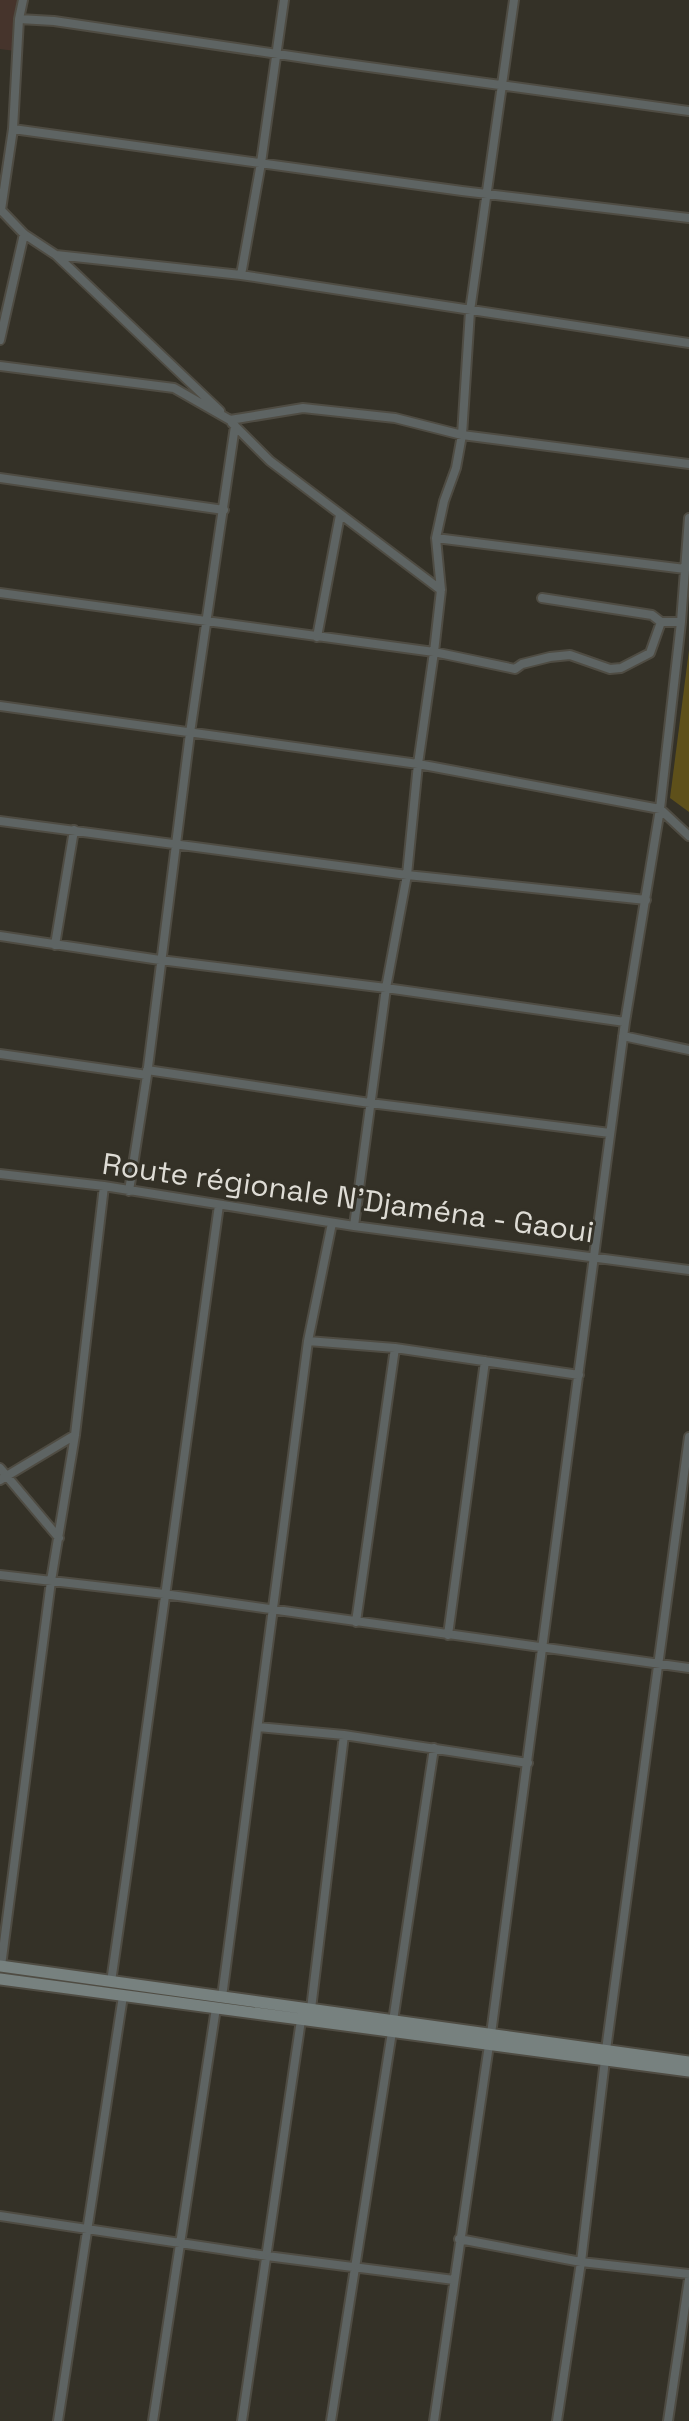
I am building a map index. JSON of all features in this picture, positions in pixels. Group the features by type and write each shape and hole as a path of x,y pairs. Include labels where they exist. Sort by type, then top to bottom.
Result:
{"street":[{"path":"23,0 19,19 13,129 1,210 24,234 56,255 270,461 441,590"},
{"path":"241,275 261,163 284,0"},
{"path":"354,1226 386,988 407,875 418,764 434,652 441,590 436,538 462,435 470,311 514,0"},
{"path":"19,19 54,21 689,111"},
{"path":"13,129 488,194 689,218"},
{"path":"0,340 24,234"},
{"path":"56,255 241,275 689,343"},
{"path":"0,366 174,388 232,423 303,408 395,418 462,435 689,464"},
{"path":"129,1191 190,733 224,510 232,423"},
{"path":"0,478 224,510"},
{"path":"317,637 340,515"},
{"path":"434,2421 528,1763 623,1036 660,809 689,518"},
{"path":"436,538 685,569"},
{"path":"0,593 434,652 515,669 522,664 570,655 610,669 621,668 650,653 661,622"},
{"path":"542,598 652,615 661,622 681,622"},
{"path":"0,706 418,764 660,809 689,836"},
{"path":"0,821 407,875 646,900"},
{"path":"55,945 74,830"},
{"path":"0,936 625,1022"},
{"path":"623,1036 689,1050"},
{"path":"0,1054 610,1133"},
{"name":"Route régionale N'Djaména - Gaoui","path":"0,1177 104,1186 332,1223 689,1270"},
{"path":"104,1186 75,1435 51,1581 0,1966 111,1982 301,2020 393,2026"},
{"path":"111,1982 219,1205"},
{"path":"153,2421 219,2002 308,1341 332,1223"},
{"path":"308,1341 395,1348 579,1375"},
{"path":"356,1622 395,1348"},
{"path":"448,1635 485,1361"},
{"path":"4,1478 75,1435"},
{"path":"557,2421 581,2262 689,1437"},
{"path":"0,1468 4,1478 59,1538"},
{"path":"0,1575 164,1594 689,1668"},
{"path":"258,1727 344,1735 528,1763"},
{"path":"311,2009 344,1735"},
{"path":"331,2421 434,1748"},
{"path":"0,1979 123,1996 311,2009 393,2026 490,2040 689,2062"},
{"path":"58,2421 123,1996"},
{"path":"242,2421 301,2020"},
{"path":"606,2055 689,2071"},
{"path":"0,2216 454,2280"},
{"path":"459,2239 581,2262 689,2277 668,2421"}],"shaded area":[{"path":"0,0 22,0 15,51 0,49"},
{"path":"689,650 689,812 670,798"}]}
